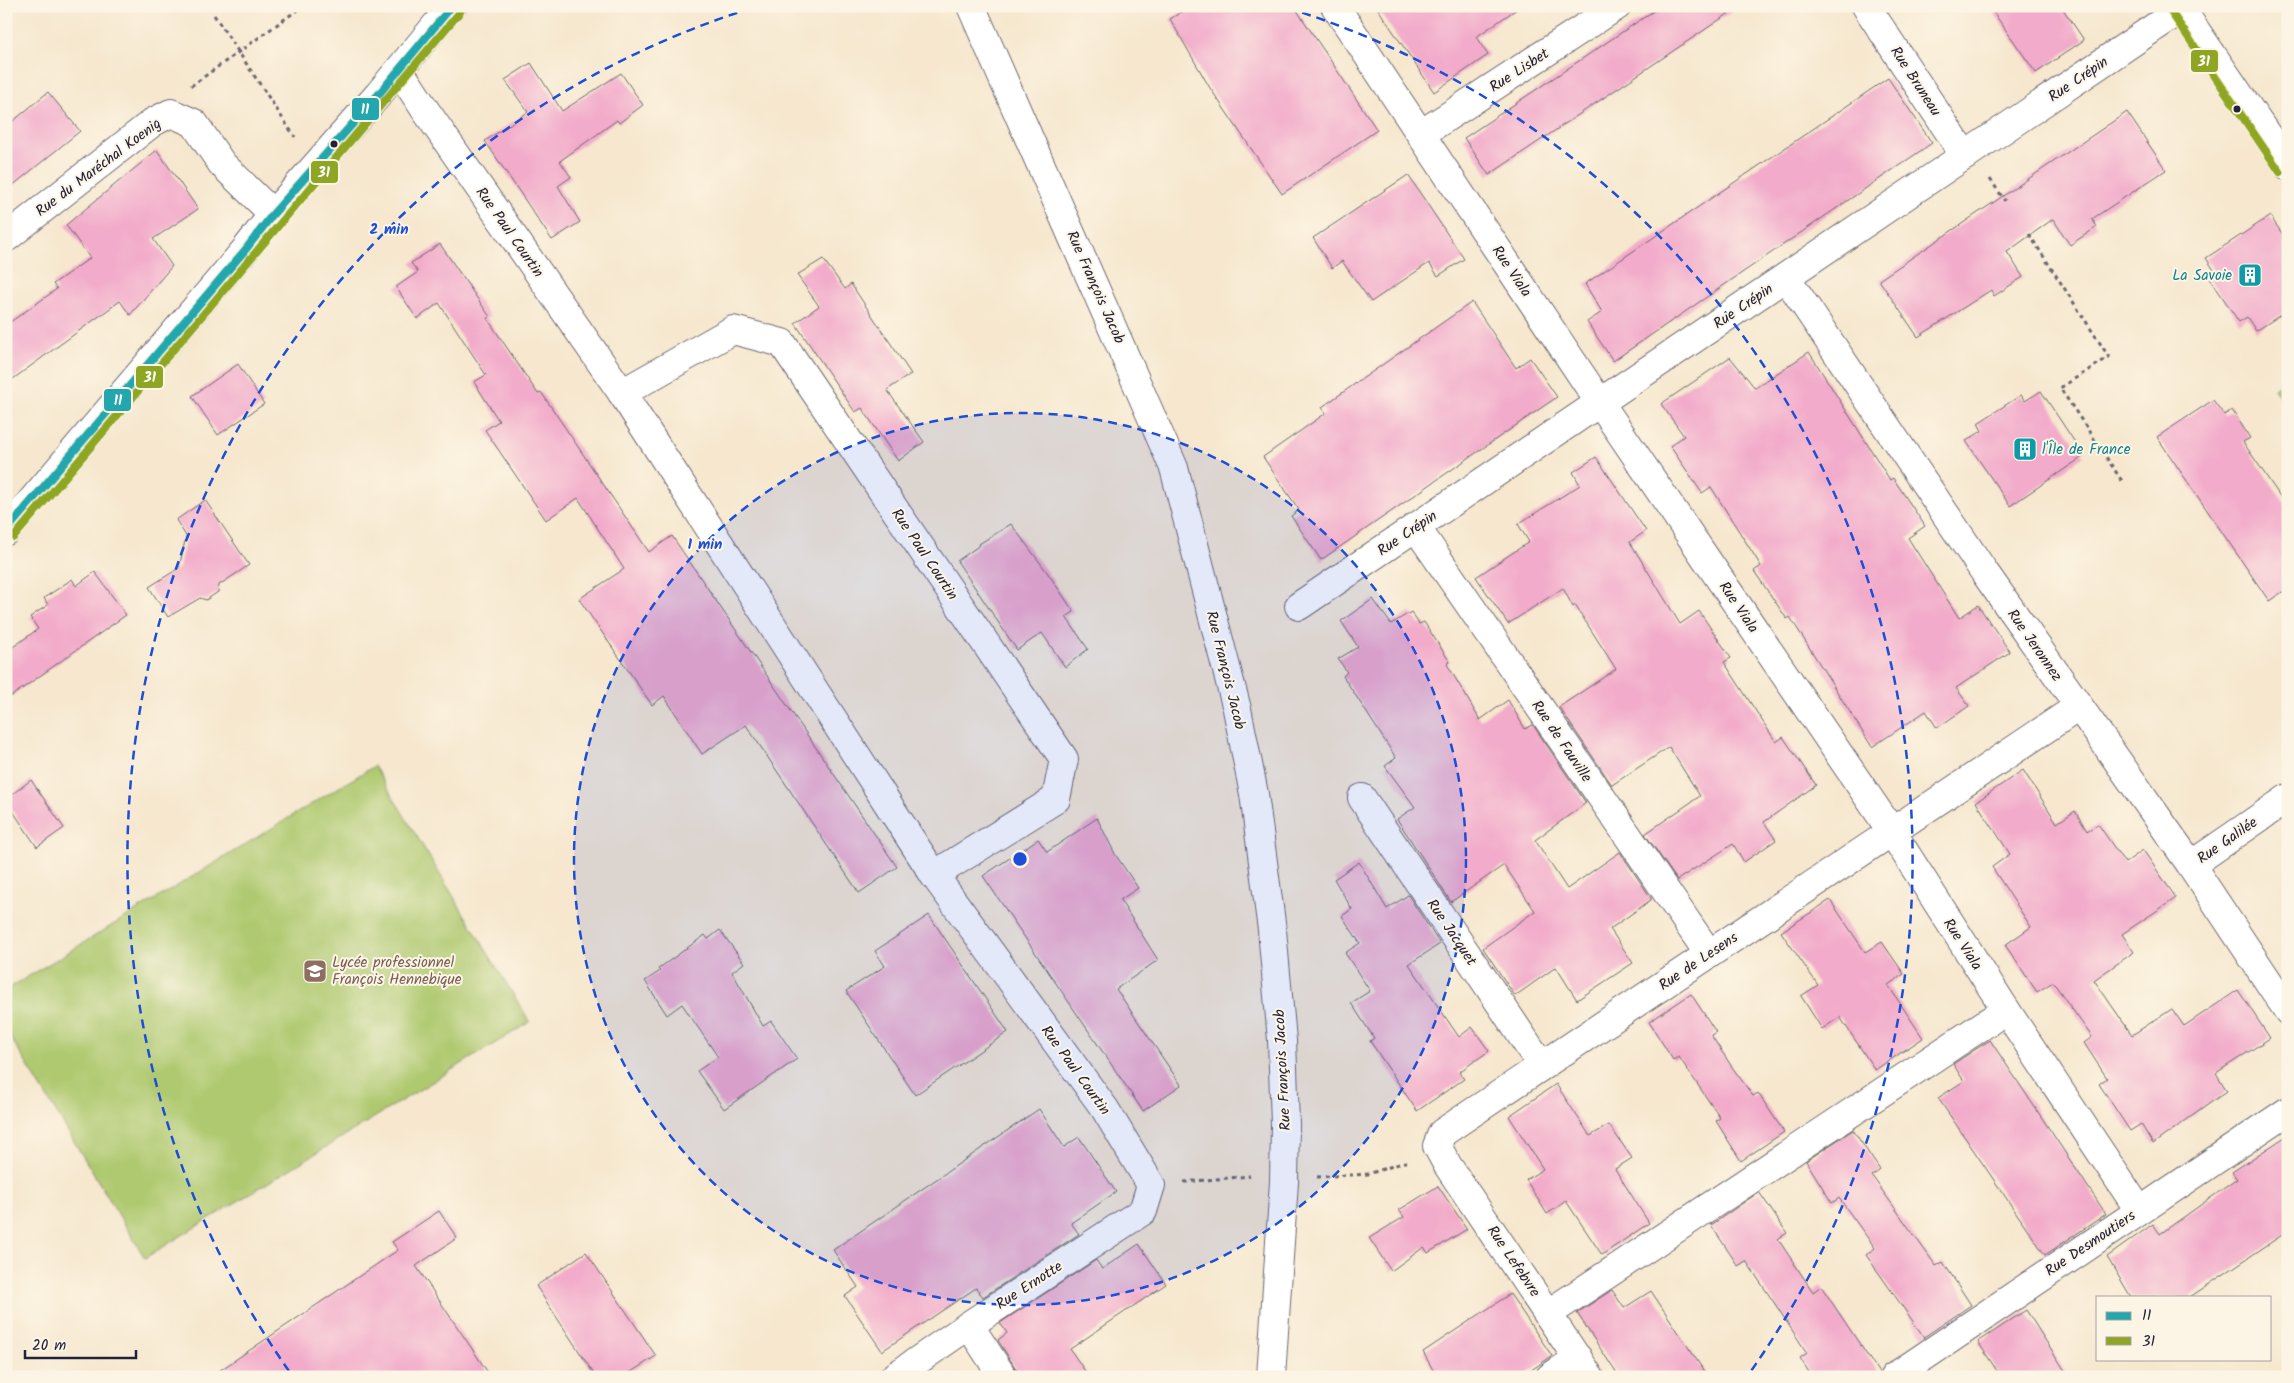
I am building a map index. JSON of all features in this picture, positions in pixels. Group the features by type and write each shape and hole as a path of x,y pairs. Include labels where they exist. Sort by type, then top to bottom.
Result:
{"street":[{"path":"6,531 246,249 273,214 399,70 452,6"},
{"name":"Rue François Jacob","path":"971,6 1174,468 1237,710 1257,813 1272,930 1282,1049 1285,1124 1284,1182 1270,1377"},
{"name":"Rue Viala","path":"1335,6 1600,403 1892,832 2006,1010 2139,1210"},
{"name":"Rue Lisbet","path":"1421,134 1616,6"},
{"name":"Rue Bruneau","path":"1866,6 1965,156"},
{"path":"2182,7 2288,166"},
{"name":"Rue Crépin","path":"1299,606 2182,7"},
{"name":"Rue Paul Courtin","path":"399,70 431,119 622,393 934,874 1106,1109 1151,1185"},
{"name":"Rue du Maréchal Koenig","path":"6,238 153,122 171,114 194,123 222,164 273,214"},
{"name":"Rue Jeronnez","path":"1786,277 1985,573 2190,865 2288,1011"},
{"name":"Rue Paul Courtin","path":"622,393 733,330 782,343 1064,760 1056,799 934,874"},
{"name":"Rue de Fauville","path":"1416,527 1708,954"},
{"name":"Rue de Lesens","path":"1437,1146 1442,1132 2078,707"},
{"name":"Rue Jacquet","path":"1362,798 1542,1066"},
{"name":"Rue Galilée","path":"2190,865 2288,798"},
{"path":"1549,1313 2006,1010"},
{"name":"Rue Desmoutiers","path":"1894,1377 2288,1111"},
{"name":"Rue Lefebvre","path":"1437,1146 1448,1166 1549,1313 1584,1368"},
{"name":"Rue Ernotte","path":"894,1377 969,1325 1143,1211 1151,1185"},
{"path":"969,1325 1003,1377"},
{"path":"1550,1377 1584,1368"}],"path":[{"path":"171,114 178,94 303,6"},
{"path":"214,15 298,140 319,161"},
{"path":"2029,234 2109,357 2060,388 2122,481"},
{"path":"1308,1177 1368,1174 1411,1160 1437,1146"},
{"path":"1151,1185 1256,1175"}],"green space":[{"path":"2288,379 2288,409 2274,388"},
{"path":"374,766 530,1022 145,1258 6,1030 6,990"}],"building":[{"path":"1191,6 1294,6 1377,130 1282,194 1210,88 1170,19"},
{"path":"1376,6 1521,6 1476,37 1488,55 1434,92"},
{"path":"1661,6 1740,6 1489,175 1464,138"},
{"path":"1989,6 2061,6 2084,40 2036,73"},
{"path":"531,63 562,111 621,73 643,105 619,123 617,120 560,161 571,177 558,186 580,222 552,240 485,141 528,112 505,80"},
{"path":"1888,78 1932,143 1613,361 1587,322 1602,312 1585,284"},
{"path":"48,92 80,131 6,191 6,127"},
{"path":"2127,112 2166,170 2092,219 2097,227 2070,245 2053,219 2007,252 2023,277 1994,296 1991,290 1918,337 1879,280"},
{"path":"157,150 198,209 153,239 172,266 130,315 120,301 6,384 6,325 57,289 53,284 90,258 66,225"},
{"path":"1408,175 1464,259 1438,276 1429,263 1371,302 1342,261 1332,268 1313,238"},
{"name":"La Savoie","path":"2270,216 2288,242 2288,310 2256,331 2247,317 2239,322 2209,277 2216,273 2206,258"},
{"path":"440,244 490,317 487,318 538,394 541,392 649,552 672,536 897,867 859,893 746,725 702,754 664,696 652,705 579,599 624,569 578,498 546,520 485,430 499,421 474,382 486,375 439,303 417,319 396,287 418,272 411,263"},
{"path":"823,259 845,289 851,284 911,374 887,390 924,442 898,461 862,408 855,412 795,323 819,306 797,275"},
{"path":"1472,302 1516,368 1530,358 1557,397 1321,560 1291,516 1299,510 1263,457 1326,413 1322,407"},
{"path":"1809,352 1890,480 1893,478 1925,526 1908,538 1959,618 1978,605 2010,652 1956,688 1969,706 1937,728 1926,711 1872,747 1790,617 1787,619 1754,571 1761,566 1711,487 1702,493 1670,446 1684,436 1661,404 1730,357 1755,388"},
{"path":"238,364 264,404 218,435 192,396"},
{"name":"l'Île de France","path":"2041,391 2084,456 2010,506 1966,441 1982,431 1978,423 2021,395 2025,401"},
{"path":"2213,400 2224,415 2232,410 2250,438 2243,442 2288,508 2288,588 2269,601 2157,437"},
{"path":"1596,457 1646,531 1630,542 1680,624 1699,611 1731,658 1724,662 1776,742 1783,737 1816,785 1764,822 1776,840 1744,862 1733,844 1677,880 1645,834 1700,796 1669,747 1612,785 1559,707 1616,669 1575,605 1573,607 1563,588 1508,624 1476,577 1529,542 1518,524 1580,485 1573,472"},
{"path":"205,500 249,565 219,585 218,592 206,600 200,598 168,617 149,587 179,568 186,536 176,520"},
{"path":"1011,524 1074,612 1066,617 1088,649 1065,667 1042,633 1017,650 957,561 979,544"},
{"path":"95,572 126,615 6,700 6,652 38,629 30,617 48,605 44,598 72,579 76,586"},
{"path":"1373,599 1391,624 1411,612 1419,624 1424,622 1450,662 1447,664 1480,720 1508,700 1525,729 1533,725 1586,803 1535,840 1567,889 1620,852 1651,898 1651,900 1610,929 1633,963 1577,1000 1556,967 1515,996 1483,948 1535,911 1504,865 1451,902 1397,819 1415,807 1385,766 1396,758 1343,676 1347,672 1338,659 1358,647 1341,621"},
{"path":"2023,770 2057,823 2075,811 2087,831 2098,824 2125,863 2143,850 2176,898 2122,934 2134,952 2094,980 2132,1035 2172,1009 2184,1026 2238,990 2270,1038 2216,1073 2227,1091 2153,1144 2141,1124 2130,1131 2099,1084 2107,1078 2084,1043 2092,1037 2053,982 2037,992 2005,945 2031,927 1992,867 2010,854 1976,802"},
{"path":"31,780 64,828 37,847 6,801 6,799"},
{"path":"1097,818 1115,854 1138,888 1120,900 1158,960 1116,989 1181,1085 1143,1111 983,876 1038,839 1047,852"},
{"path":"1359,862 1387,909 1408,895 1440,944 1409,964 1459,1037 1472,1027 1489,1051 1459,1072 1464,1079 1417,1111 1370,1041 1374,1038 1351,1003 1370,991 1345,953 1360,943 1342,916 1352,909 1334,879"},
{"path":"1830,900 1865,952 1882,942 1904,974 1888,985 1923,1038 1875,1070 1840,1017 1822,1029 1801,996 1818,985 1781,932"},
{"path":"929,915 1008,1032 915,1095 846,991 885,966 875,951"},
{"path":"720,930 744,963 732,972 763,1026 771,1021 797,1059 724,1109 697,1071 718,1057 682,1004 667,1015 645,981 660,971 658,969 705,935 708,939"},
{"path":"1691,994 1716,1032 1711,1035 1732,1067 1753,1096 1758,1093 1784,1132 1741,1161 1716,1121 1720,1118 1679,1057 1673,1060 1649,1022"},
{"path":"1990,1040 2106,1214 2045,1255 1938,1098 1964,1081 1953,1064"},
{"path":"1556,1084 1590,1136 1609,1125 1632,1158 1615,1169 1649,1223 1602,1255 1566,1201 1547,1214 1526,1180 1543,1169 1509,1116"},
{"path":"1039,1109 1064,1147 1079,1137 1116,1192 1071,1223 1079,1234 983,1297 976,1288 882,1351 845,1296 858,1287 833,1250"},
{"path":"1853,1130 1880,1170 1872,1176 1936,1266 1943,1262 1971,1305 1924,1337 1866,1255 1875,1248 1839,1198 1832,1203 1806,1161"},
{"path":"2288,1135 2288,1231 2191,1296 2130,1296 2107,1257 2153,1224 2160,1234 2237,1179 2232,1172"},
{"path":"1438,1186 1467,1229 1428,1253 1424,1247 1391,1271 1369,1238 1404,1217 1399,1210"},
{"path":"1759,1192 1787,1233 1778,1239 1813,1292 1821,1286 1879,1373 1879,1377 1812,1377 1800,1358 1807,1353 1777,1307 1746,1261 1738,1266 1711,1225"},
{"path":"439,1211 457,1238 416,1266 491,1377 210,1377 398,1250 392,1242"},
{"path":"1139,1244 1166,1284 1070,1349 1089,1377 1021,1377 998,1340 1007,1333 1000,1323 1096,1260 1102,1269"},
{"path":"586,1252 656,1356 623,1377 596,1377 536,1286"},
{"path":"1612,1290 1624,1308 1651,1291 1708,1377 1619,1377 1577,1313"},
{"path":"1510,1294 1552,1356 1521,1377 1437,1377 1423,1352"},
{"path":"2026,1310 2069,1377 2001,1377 1978,1342"}],"transit line":[{"name":"11","path":"6,531 246,249 273,214 378,95 452,6"},
{"name":"31","path":"14,537 460,12"},
{"name":"31","path":"2171,12 2280,172"}],"place":[{"name":"La Savoie","path":"2250,275"},
{"name":"l'Île de France","path":"2025,449"},
{"name":"Lycée professionnel François Hennebique","path":"315,971"}]}
